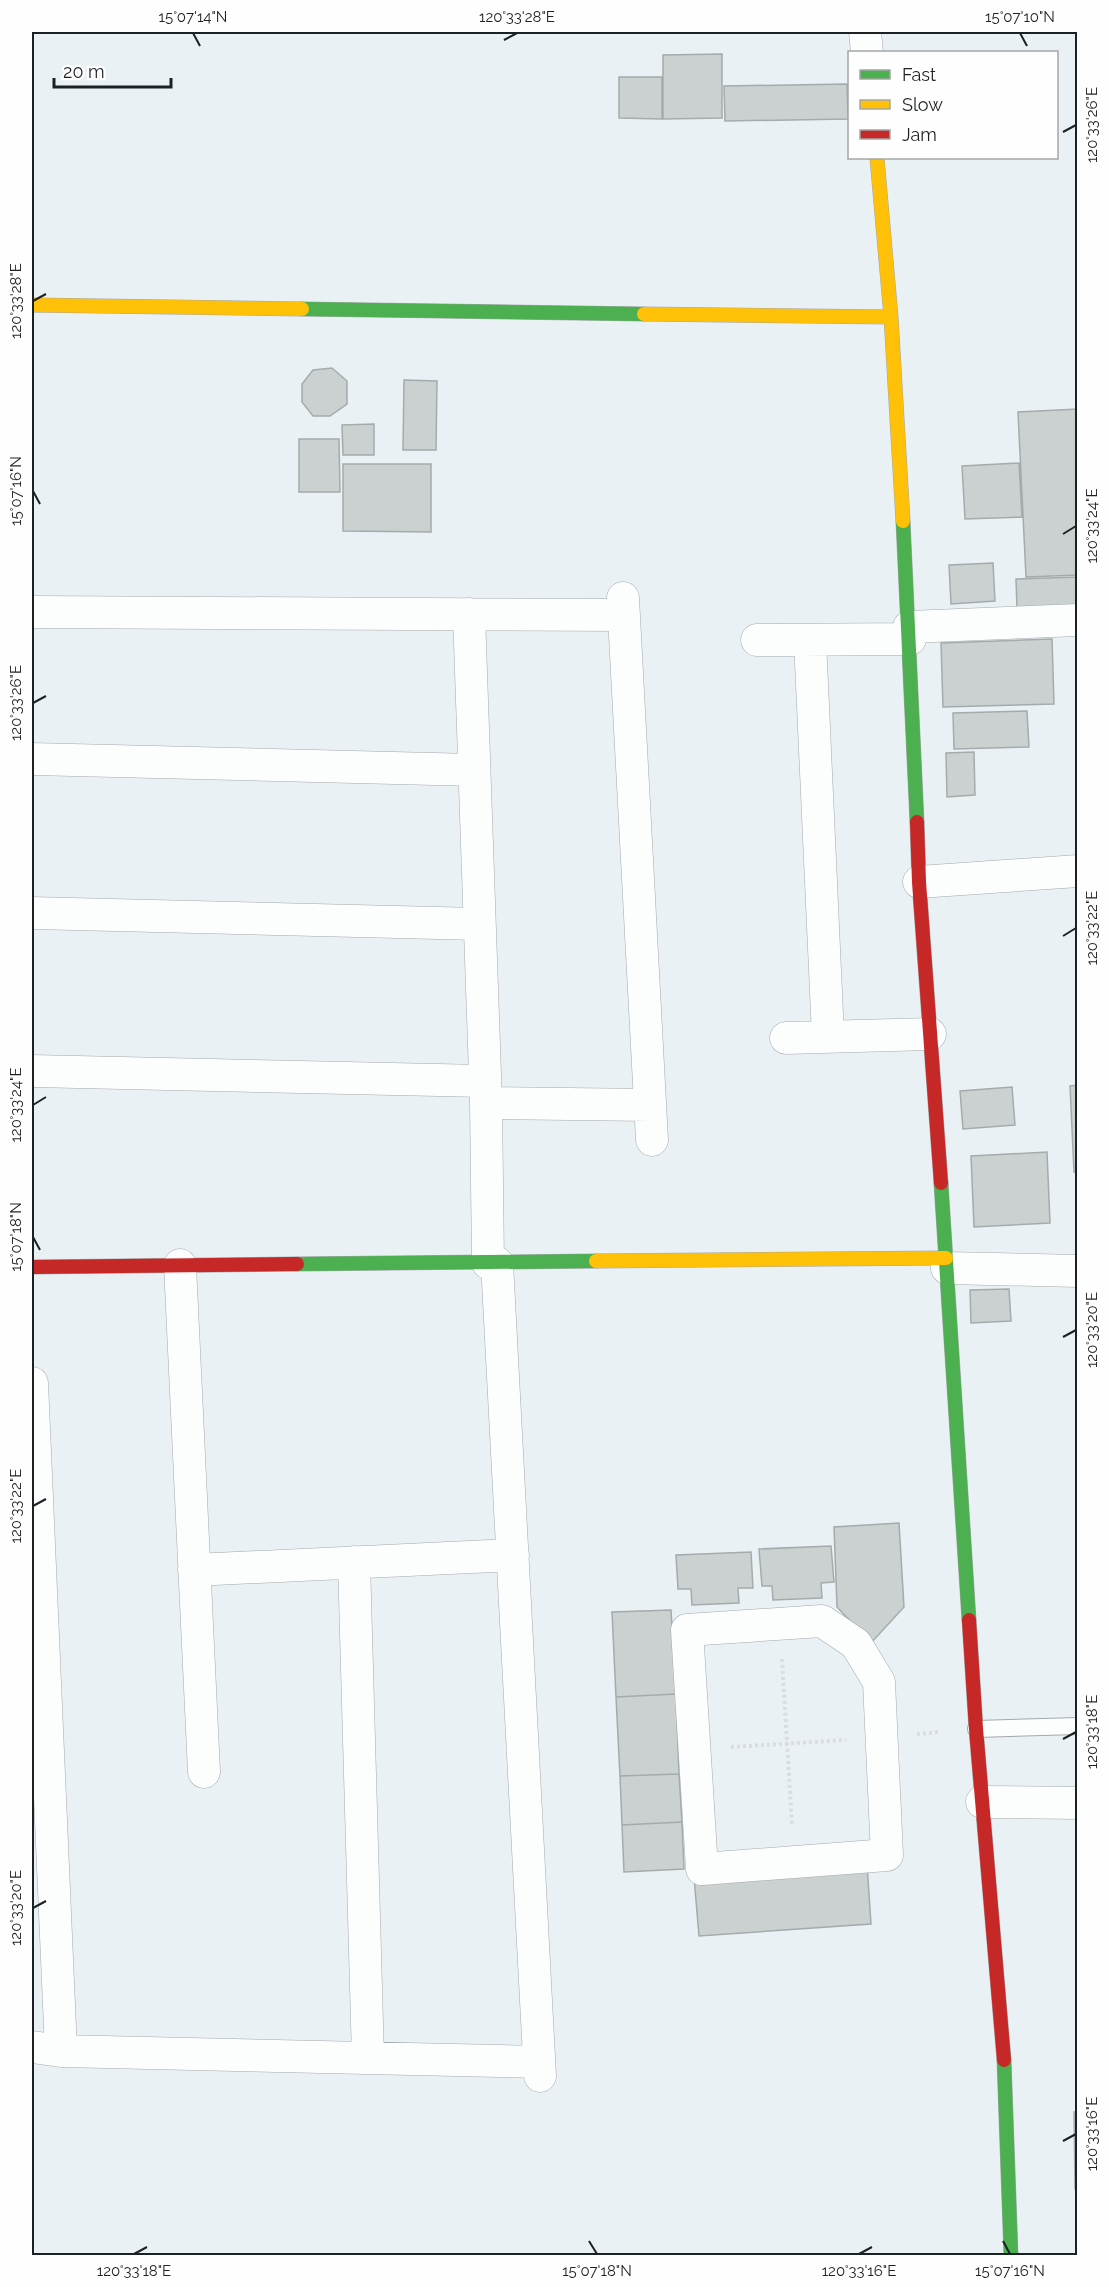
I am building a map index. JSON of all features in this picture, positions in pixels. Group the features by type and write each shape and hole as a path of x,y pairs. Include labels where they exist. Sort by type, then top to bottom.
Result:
{"street":[{"path":"865,32 867,51"},
{"path":"877,159 891,317 909,633 919,882 976,1729 1005,2067 1011,2256"},
{"path":"32,304 891,317"},
{"path":"32,612 469,614 624,607 652,1140"},
{"path":"32,1383 46,2049 368,2058 539,2069 513,1555 493,1263 469,614"},
{"path":"757,640 810,640 1077,620"},
{"path":"810,640 828,1036"},
{"path":"32,759 474,770"},
{"path":"919,882 1077,871"},
{"path":"32,914 479,924"},
{"path":"786,1038 930,1034"},
{"path":"32,1071 485,1092 650,1105"},
{"path":"32,1267 493,1263 946,1263 1077,1271"},
{"path":"180,1265 204,1772"},
{"path":"194,1570 513,1555"},
{"path":"354,1562 368,2058"},
{"path":"822,1621 856,1644 879,1682 882,1737 887,1855 702,1869 687,1630 822,1621"},
{"path":"982,1802 1077,1803"}],"lane":[{"path":"976,1729 1077,1726"}],"path":[{"path":"779,1624 795,1862"},
{"path":"694,1750 976,1729"}],"building":[{"path":"722,54 722,118 663,119 663,55"},
{"path":"619,77 662,77 662,119 619,118"},
{"path":"847,84 848,119 725,121 724,86"},
{"path":"332,368 347,381 347,404 330,416 313,416 302,402 302,384 313,370"},
{"path":"404,380 437,381 436,450 403,450"},
{"path":"1078,409 1078,575 1026,577 1018,412"},
{"path":"374,424 374,455 343,455 342,425"},
{"path":"299,439 339,439 340,492 299,492"},
{"path":"1019,463 1022,517 965,519 962,466"},
{"path":"343,464 431,464 431,532 343,531"},
{"path":"993,563 995,601 951,604 949,565"},
{"path":"1078,577 1078,607 1017,609 1016,579"},
{"path":"1052,639 1054,704 943,707 941,643"},
{"path":"1027,711 1029,747 954,749 953,713"},
{"path":"974,752 975,795 947,797 946,753"},
{"path":"1078,1085 1078,1172 1074,1172 1070,1086"},
{"path":"1012,1087 1015,1125 963,1129 960,1091"},
{"path":"1047,1152 1050,1223 974,1227 971,1156"},
{"path":"1009,1289 1011,1321 971,1323 970,1290"},
{"path":"899,1523 904,1607 871,1643 837,1607 834,1527"},
{"path":"831,1546 834,1582 821,1583 822,1598 773,1600 772,1586 762,1586 759,1549"},
{"path":"751,1552 753,1588 738,1588 739,1603 692,1605 691,1589 678,1589 676,1555"},
{"path":"671,1610 676,1694 616,1697 612,1612"},
{"path":"676,1694 679,1774 620,1776 616,1697"},
{"path":"679,1774 682,1822 622,1825 620,1776"},
{"path":"682,1822 684,1869 624,1872 622,1825"},
{"path":"867,1864 871,1924 699,1936 694,1877"},
{"path":"1074,2112 1078,2112 1078,2189 1075,2189"}],"traffic: fast":[{"path":"302,309 644,314"},
{"path":"903,521 917,822"},
{"path":"941,1183 969,1620"},
{"path":"297,1264 596,1261"},
{"path":"1004,2060 1011,2256"}],"traffic: slow":[{"path":"877,159 891,317 903,521"},
{"path":"32,305 302,309"},
{"path":"644,314 891,317"},
{"path":"596,1261 946,1258"}],"traffic: jam":[{"path":"917,822 919,882 941,1183"},
{"path":"32,1267 297,1264"},
{"path":"969,1620 1004,2060"}]}
